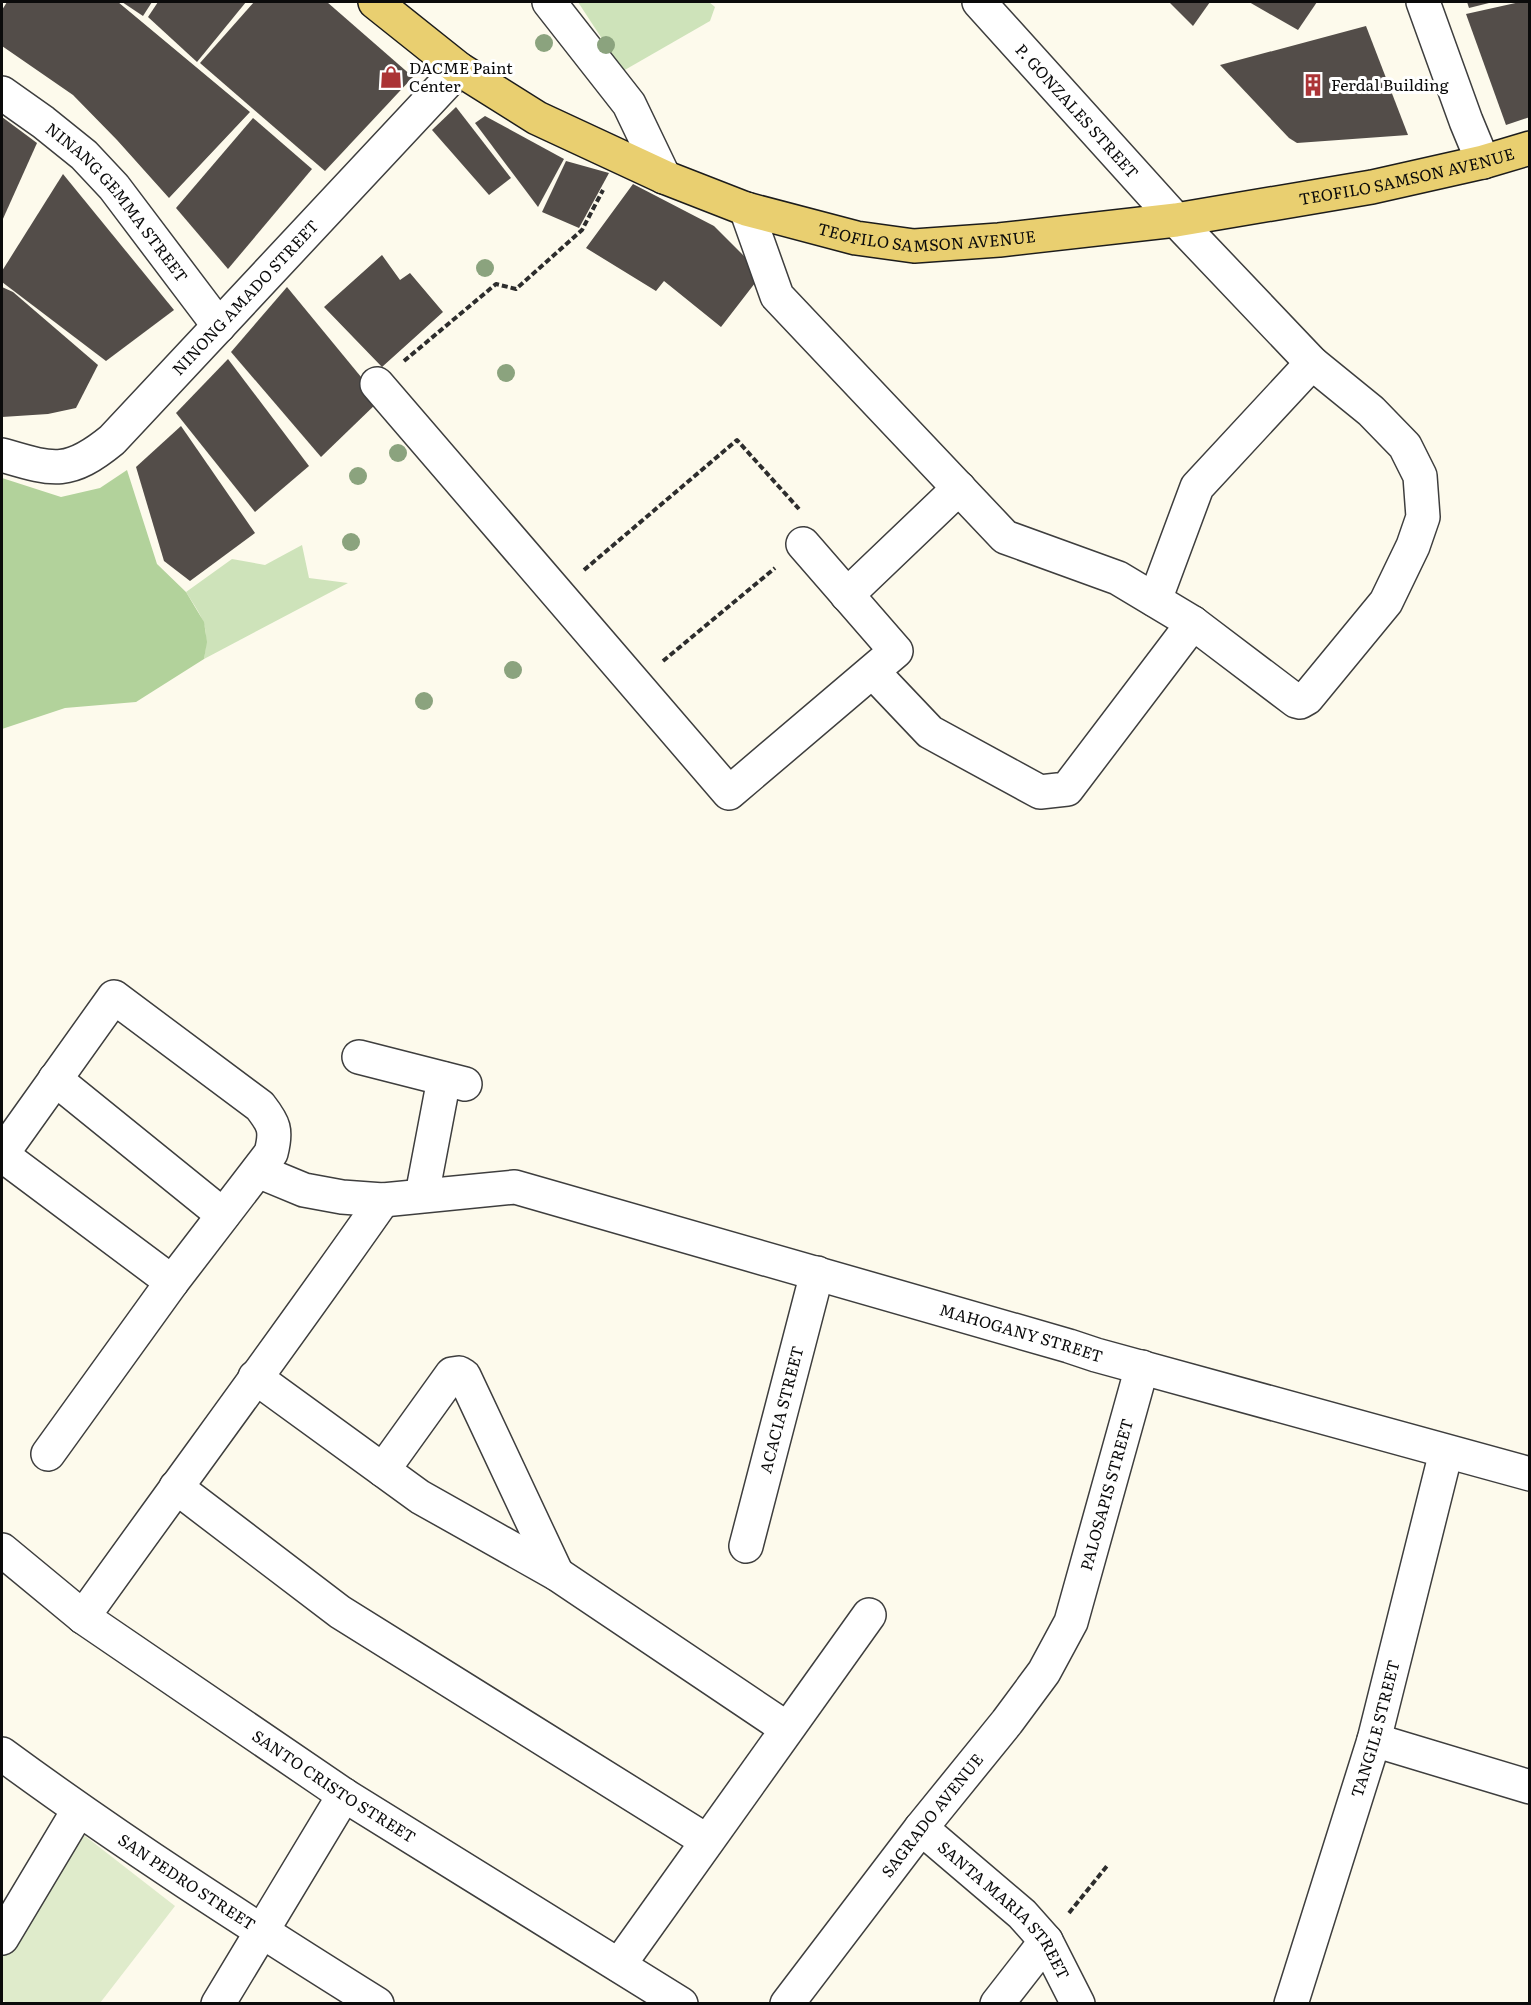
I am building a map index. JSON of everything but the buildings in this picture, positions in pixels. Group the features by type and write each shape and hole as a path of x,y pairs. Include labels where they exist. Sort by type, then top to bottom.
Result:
{"main road":[{"name":"TEOFILO SAMSON AVENUE","path":"375,2 459,69 537,118 664,177 746,209 855,238 914,246 999,240 1176,220 1372,187 1483,162 1530,148"}],"street":[{"path":"549,2 629,104 664,177"},
{"name":"P. GONZALES STREET","path":"979,2 1176,220 1312,363 1371,411 1405,446 1419,476 1423,517 1413,546 1386,602 1307,698 1300,702 1296,701 1193,622"},
{"path":"1423,2 1483,162"},
{"name":"NINONG AMADO STREET","path":"2,455 38,466 61,467 81,462 112,440 459,69"},
{"name":"NINANG GEMMA STREET","path":"2,93 84,155 114,187 219,326"},
{"path":"746,209 777,296 1005,537 1118,578 1193,622 1067,789 1040,792 930,732 873,672"},
{"path":"1155,600 1197,487 1312,363"},
{"path":"377,384 729,793 896,651 803,544"},
{"path":"847,595 959,488"},
{"path":"48,1454 172,1282 271,1153 275,1137 271,1120 260,1106 114,997 2,1155 172,1282"},
{"path":"258,1171 304,1190 342,1197 383,1200 422,1195 455,1081 359,1057"},
{"path":"55,1079 223,1215"},
{"name":"MAHOGANY STREET","path":"422,1195 515,1186 1096,1355 1530,1474"},
{"path":"83,1617 383,1200"},
{"name":"ACACIA STREET","path":"746,1546 817,1273"},
{"name":"PALOSAPIS STREET","path":"1071,1622 1142,1367"},
{"path":"383,1470 452,1374 459,1373 464,1376 557,1574"},
{"path":"255,1377 420,1497 557,1574 786,1728"},
{"name":"TANGILE STREET","path":"1292,2004 1374,1740 1446,1452"},
{"path":"176,1487 340,1611 707,1841"},
{"name":"SANTO CRISTO STREET","path":"2,1550 83,1617 344,1795 681,2004"},
{"path":"619,1965 786,1728 869,1615"},
{"name":"SAGRADO AVENUE","path":"787,2004 921,1827 1007,1722 1038,1680 1071,1622"},
{"path":"1374,1740 1530,1787"},
{"name":"SAN PEDRO STREET","path":"2,1754 78,1811 262,1932 377,2004"},
{"path":"218,2004 344,1795"},
{"path":"2,1938 78,1811"},
{"name":"SANTA MARIA STREET","path":"921,1827 1022,1914 1046,1941 1078,2004"},
{"path":"998,2004 1046,1941"}],"path":[{"path":"377,384 496,284 516,289 582,230 621,157"},
{"path":"556,593 737,440 818,530 635,684"},
{"path":"1046,1941 1107,1866"}],"green space":[{"path":"578,2 709,2 715,7 710,21 623,71"},
{"path":"127,470 157,564 186,592 204,622 207,642 204,659 136,702 65,708 2,729 2,478 61,497 100,488"},
{"path":"302,545 309,578 348,583 204,659 206,638 204,623 186,592 232,559 265,565"},
{"path":"76,1829 175,1906 100,2003 7,2004 2,1999 2,1926"}],"place":[{"name":"DACME Paint Center","path":"391,77"},
{"name":"Ferdal Building","path":"1313,85"}]}
